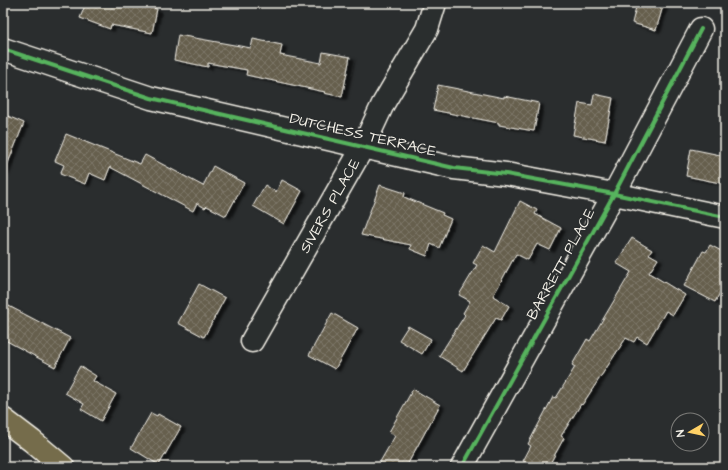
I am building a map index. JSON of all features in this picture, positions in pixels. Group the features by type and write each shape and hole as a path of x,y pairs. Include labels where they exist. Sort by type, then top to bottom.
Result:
{"main road":[{"path":"3,419 63,467"}],"street":[{"name":"SIVERS PLACE","path":"252,341 363,147 383,104 427,29 435,3"},
{"name":"BARRETT PLACE","path":"462,467 614,194 700,29"},
{"name":"DUTCHESS TERRACE","path":"3,49 151,98 454,168 506,174 725,217"}],"building":[{"path":"86,3 126,3 157,9 152,33 111,25 110,29 80,18"},
{"path":"637,3 652,3 663,6 656,30 632,23"},
{"path":"178,35 251,48 253,39 282,45 280,55 321,63 323,52 350,57 342,97 246,75 247,70 208,63 208,67 174,60"},
{"path":"438,85 504,98 504,96 539,103 534,131 499,125 499,123 433,110"},
{"path":"594,94 613,98 605,141 573,135 579,103 592,105"},
{"path":"3,114 24,123 4,173 3,172"},
{"path":"66,134 140,164 145,155 203,186 213,166 244,183 226,216 207,206 205,208 197,203 193,211 110,167 105,180 89,173 85,184 60,174 64,165 55,161"},
{"path":"691,149 725,156 725,184 686,176"},
{"path":"282,180 302,191 284,224 253,206 265,185 276,192"},
{"path":"380,185 405,193 404,197 443,213 442,215 451,219 439,248 431,244 427,256 410,249 411,245 361,235"},
{"path":"520,201 537,210 535,214 561,228 550,250 537,244 528,260 516,254 493,296 509,306 501,320 496,318 463,371 439,356 465,315 463,313 470,301 459,295 477,265 473,263 483,245 495,252"},
{"path":"632,238 652,250 649,254 658,259 649,273 685,295 673,315 666,311 647,343 637,337 634,342 626,338 561,436 564,438 548,467 535,467 523,461 531,446 528,444 553,397 556,398 575,367 572,365 587,339 590,341 631,272 616,263"},
{"path":"710,245 725,253 725,283 715,302 684,286 703,251 706,252"},
{"path":"199,284 225,298 204,337 178,323"},
{"path":"3,303 70,338 55,367 3,339"},
{"path":"332,313 358,328 335,369 309,355"},
{"path":"408,326 431,339 422,354 399,340"},
{"path":"80,366 96,376 93,381 116,394 101,421 81,409 84,404 65,393"},
{"path":"413,389 440,405 406,467 377,467 395,436 389,432"},
{"path":"151,413 157,416 158,414 181,427 159,465 131,448"}],"cycle path":[{"path":"462,467 614,194 701,29"},
{"path":"3,49 151,98 454,168 506,174 725,217"}]}
